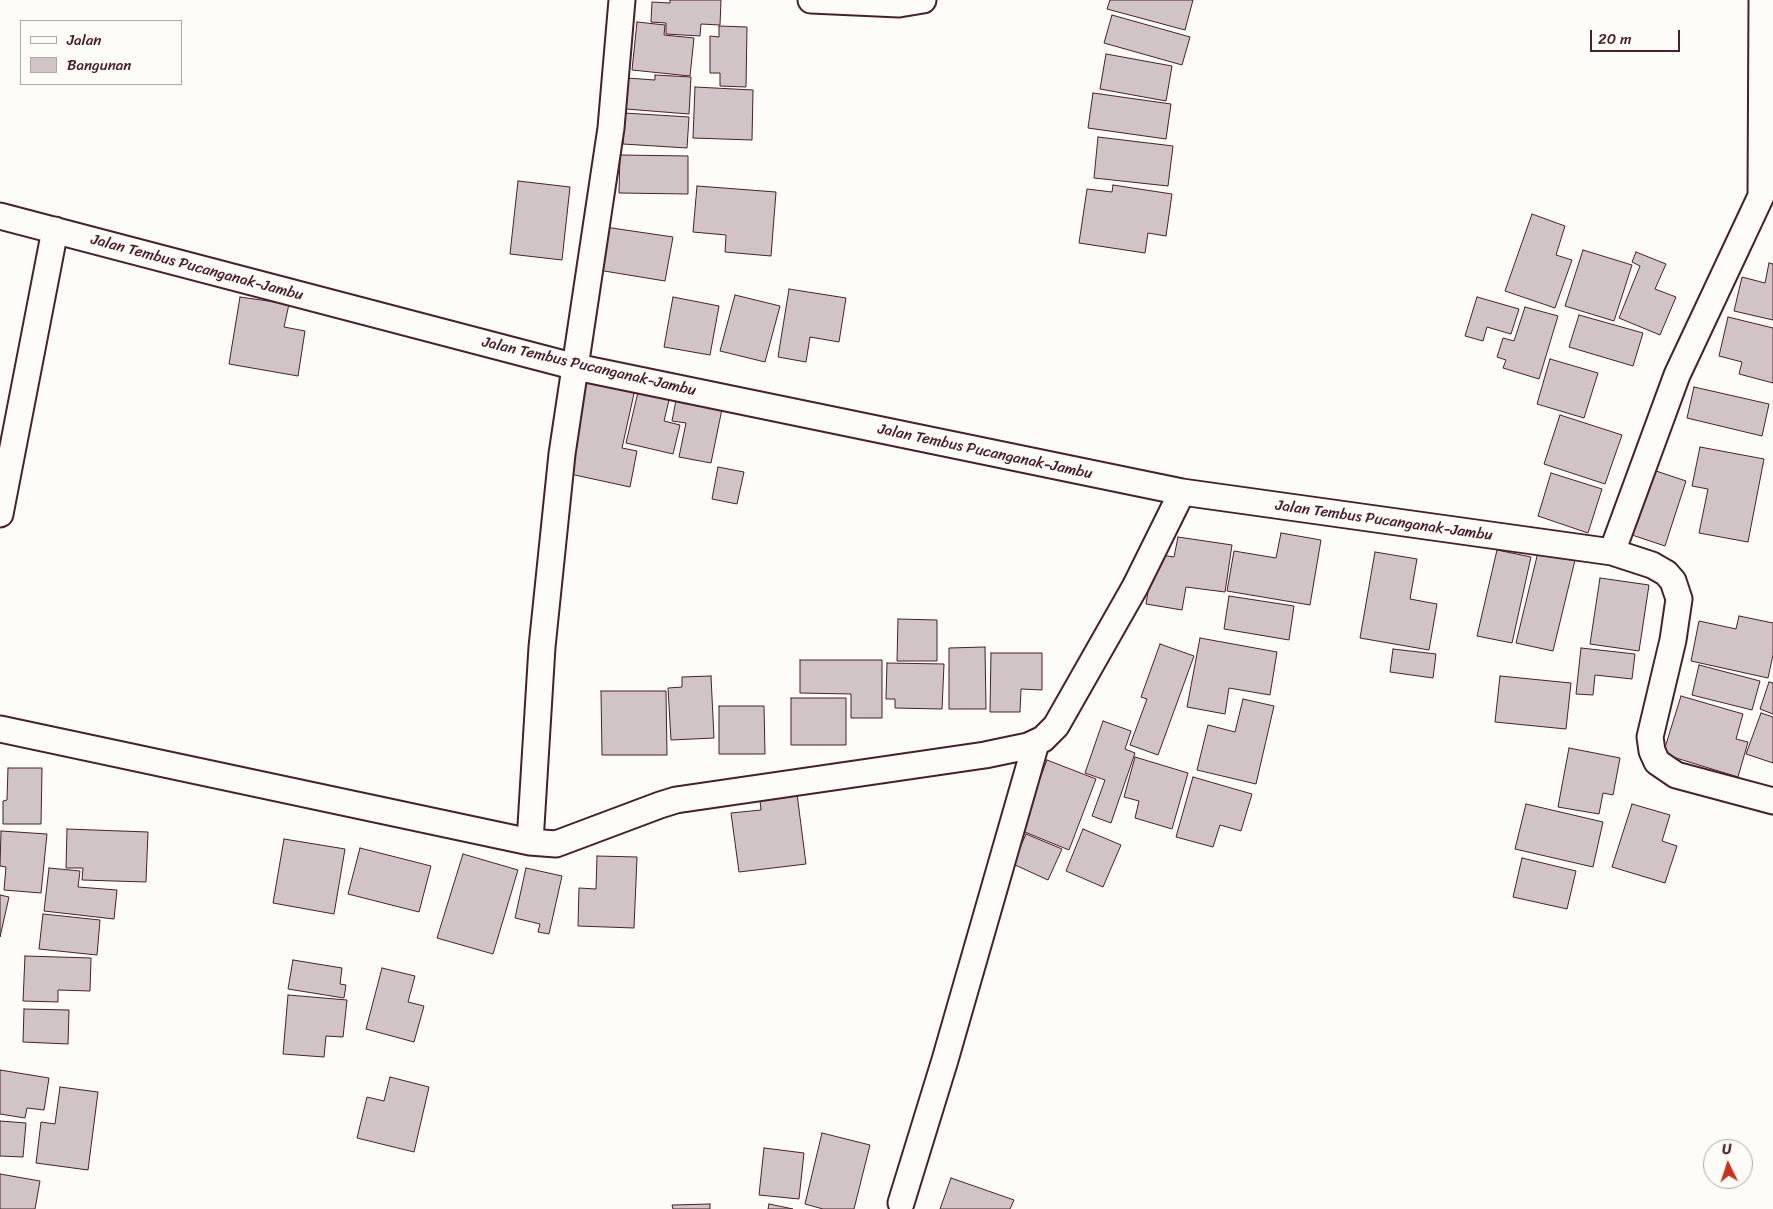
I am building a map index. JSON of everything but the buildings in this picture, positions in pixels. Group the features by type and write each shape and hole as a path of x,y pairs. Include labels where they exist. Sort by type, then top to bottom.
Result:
{"street":[{"path":"530,842 543,637 562,454 611,128 622,0"},
{"path":"811,0 899,4 922,0"},
{"path":"1612,552 1677,375 1767,198 1762,0"},
{"name":"Jalan Tembus Pucanganak-Jambu","path":"0,216 576,367 1182,492 1612,552 1652,564 1666,572 1673,581 1678,599 1673,640 1650,737 1652,751 1657,762 1676,775 1773,801"},
{"path":"0,514 55,230"},
{"path":"0,729 530,842 556,844 568,841 660,804 676,800 985,755 1036,743 1050,733 1061,718 1135,587 1182,492"},
{"path":"901,1203 945,1060 1036,743"}]}
